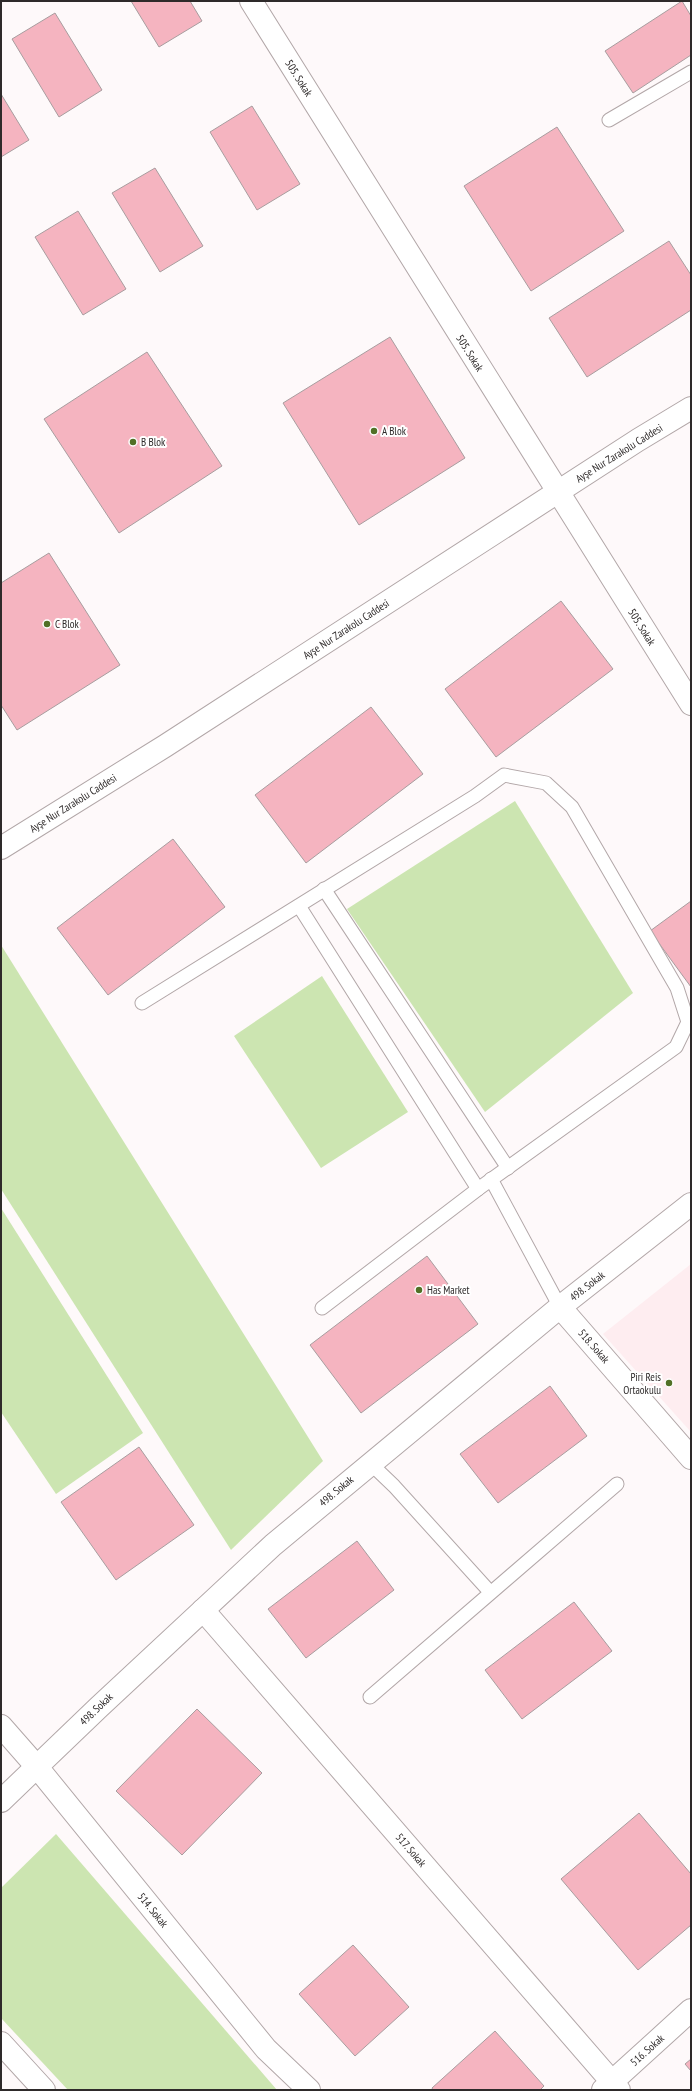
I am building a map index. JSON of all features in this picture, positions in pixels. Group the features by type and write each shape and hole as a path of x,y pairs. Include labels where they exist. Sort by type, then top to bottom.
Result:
{"street":[{"name":"505. Sokak","path":"251,1 691,704"},
{"name":"Ayşe Nur Zarakolu Caddesi","path":"2,845 165,746 557,492 691,408"},
{"name":"498. Sokak","path":"1,1801 273,1545 370,1463 560,1307 691,1204"},
{"name":"518. Sokak","path":"560,1307 691,1458"},
{"name":"517. Sokak","path":"203,1610 612,2087"},
{"name":"514. Sokak","path":"1,1726 37,1767 266,2049 309,2090"},
{"name":"516. Sokak","path":"612,2087 691,2010"},
{"path":"1,2043 44,2090"}],"lane":[{"path":"609,120 691,72"},
{"path":"142,1003 475,796 504,775 546,783 572,807 678,988 688,1022 676,1047 478,1188 322,1308"},
{"path":"324,889 508,1168"},
{"path":"299,906 478,1188"},
{"path":"491,1179 560,1307"},
{"path":"370,1463 394,1486 490,1592"},
{"path":"370,1697 617,1484"}],"shaded area":[{"name":"Piri Reis Ortaokulu","path":"691,1264 691,1432 603,1334"}],"green space":[{"path":"515,801 633,993 485,1112 347,909"},
{"path":"1,945 323,1461 231,1550 1,1189"},
{"path":"322,976 408,1112 321,1168 234,1036"},
{"path":"1,1208 143,1433 56,1494 1,1412"},
{"path":"56,1834 277,2090 68,2090 1,2018 1,1888"}],"building":[{"path":"131,1 190,1 202,21 159,47"},
{"path":"682,1 691,16 691,55 633,93 605,51"},
{"path":"55,13 102,90 59,117 12,39"},
{"path":"1,94 29,140 1,157"},
{"path":"252,106 300,184 257,210 210,132"},
{"path":"557,127 624,231 531,291 464,186"},
{"path":"155,168 203,246 160,272 112,193"},
{"path":"78,211 126,289 83,315 35,237"},
{"path":"669,241 691,275 691,310 587,377 549,318"},
{"name":"A Blok","path":"390,337 465,458 359,525 283,403"},
{"name":"B Blok","path":"147,352 222,466 119,533 44,419"},
{"name":"C Blok","path":"49,553 120,665 17,730 1,705 1,583"},
{"path":"561,601 613,669 496,757 445,689"},
{"path":"371,707 423,774 306,863 255,795"},
{"path":"173,839 225,907 108,995 57,928"},
{"path":"691,901 691,987 650,931"},
{"path":"427,1256 478,1324 361,1413 310,1345"},
{"path":"550,1386 587,1436 498,1503 460,1454"},
{"path":"139,1447 194,1525 116,1580 61,1502"},
{"path":"357,1541 394,1590 306,1658 268,1609"},
{"path":"574,1602 612,1651 522,1719 485,1670"},
{"path":"197,1709 262,1773 182,1855 116,1791"},
{"path":"639,1813 691,1874 691,1925 638,1970 561,1879"},
{"path":"353,1945 409,2007 355,2056 299,1994"},
{"path":"495,2031 544,2086 540,2090 433,2090 432,2088"},
{"path":"691,2059 691,2071 685,2064"}],"place":[{"name":"A Blok","path":"374,431"},
{"name":"B Blok","path":"133,442"},
{"name":"C Blok","path":"47,624"},
{"name":"Has Market","path":"419,1290"},
{"name":"Piri Reis Ortaokulu","path":"669,1383"}]}
